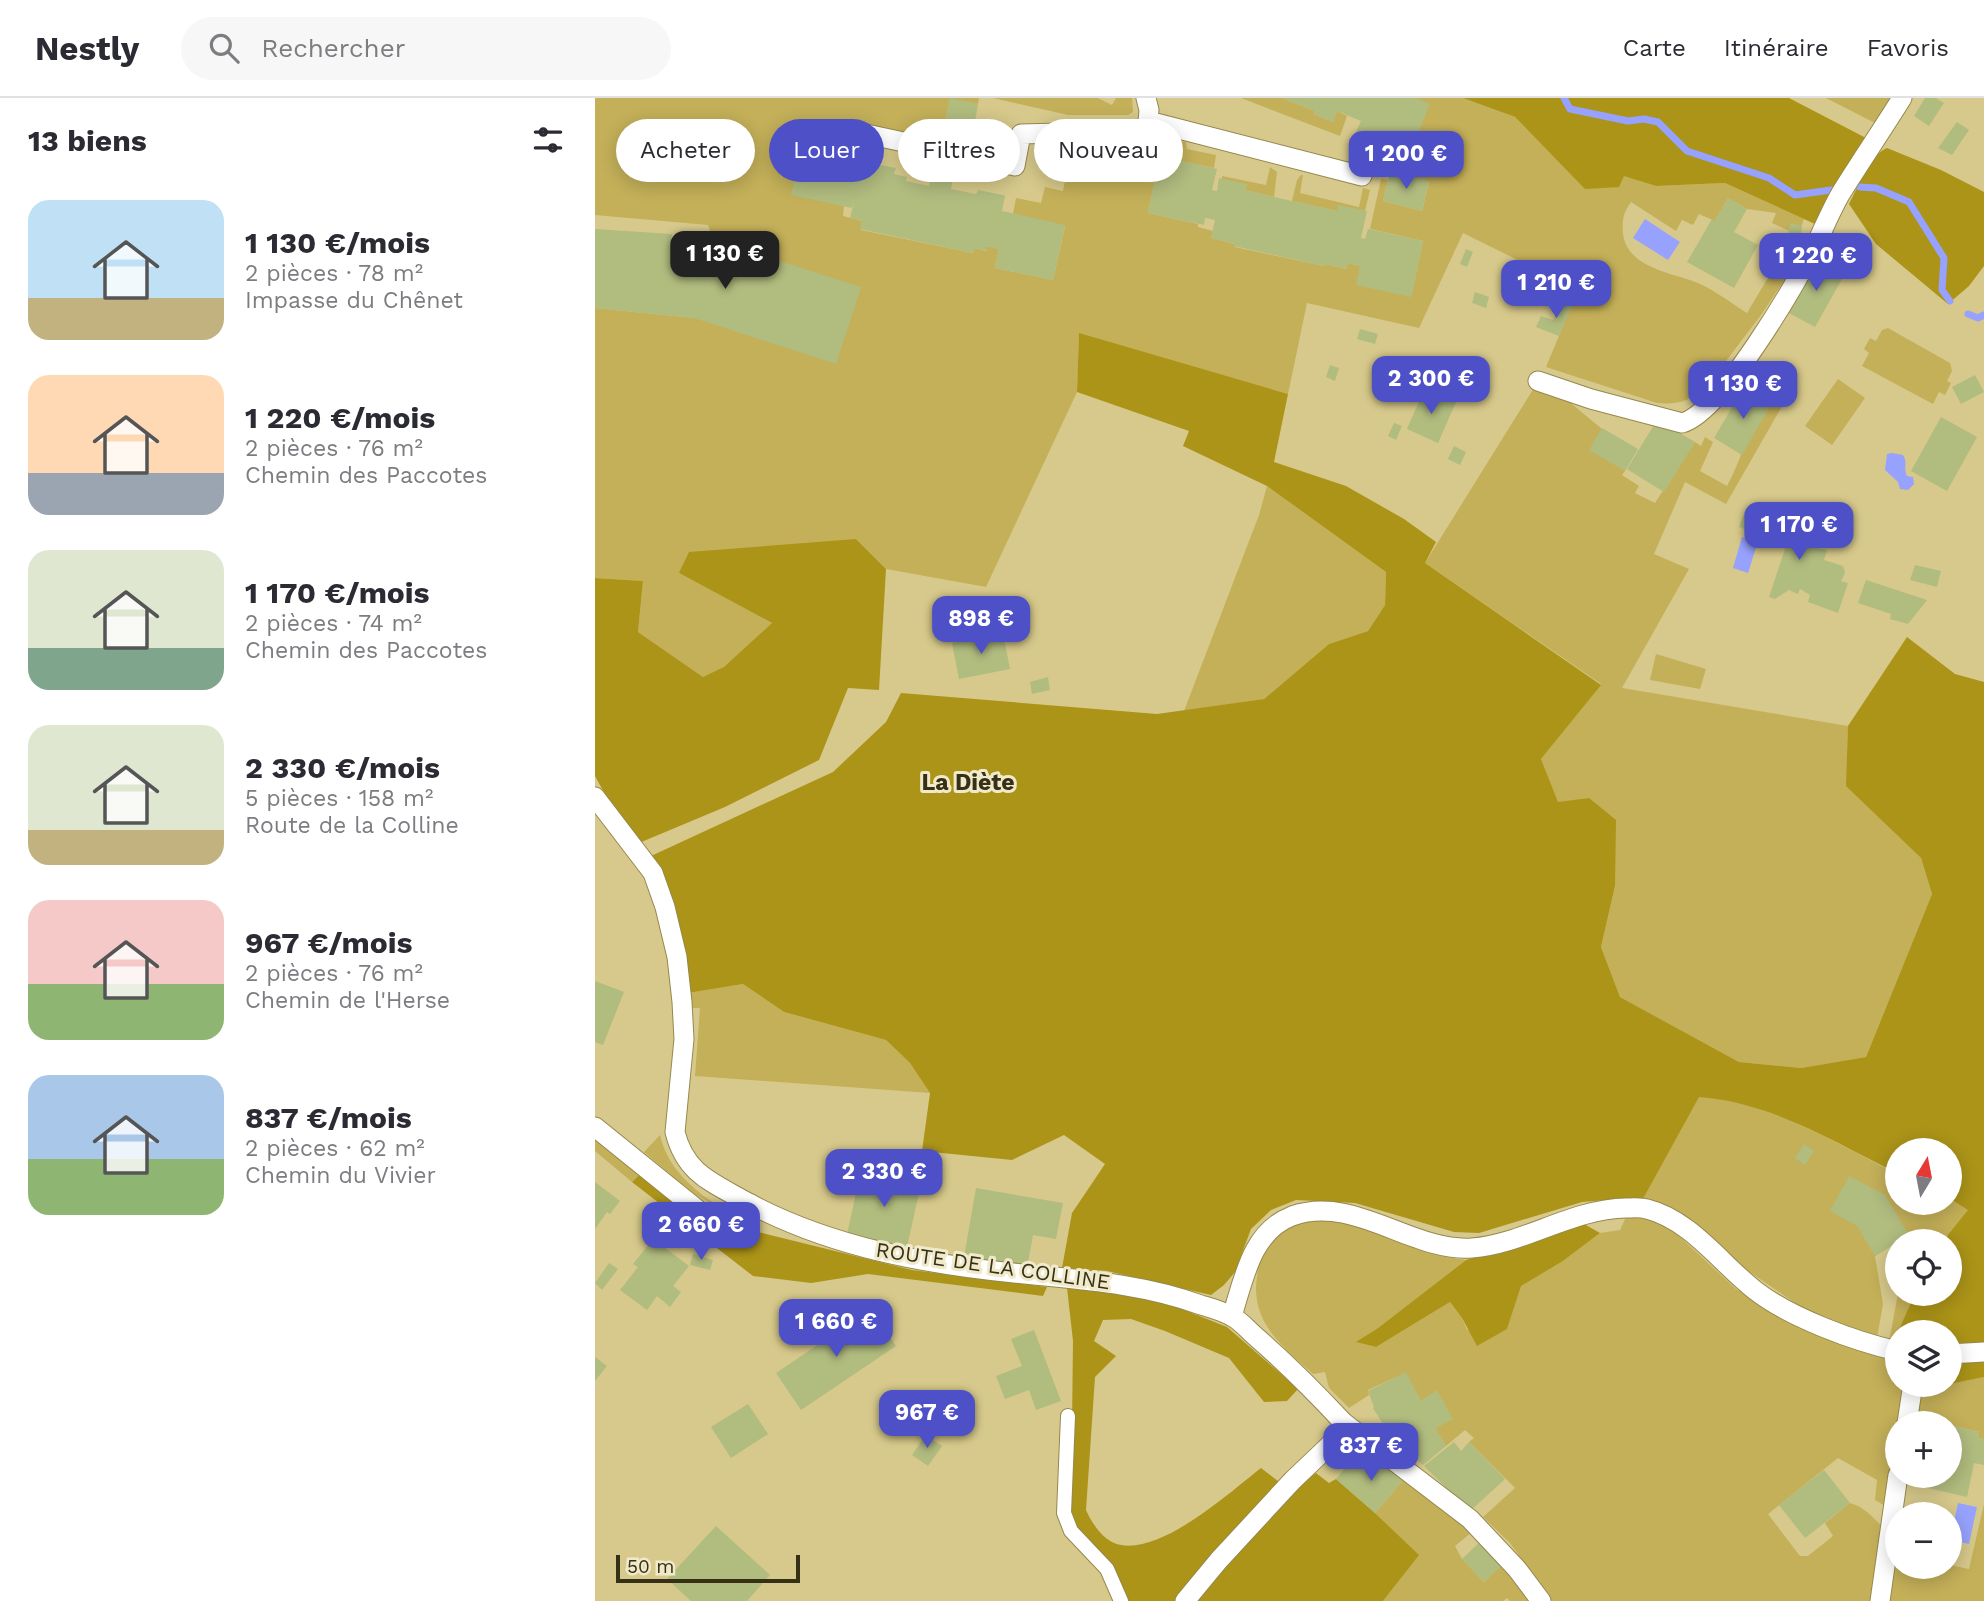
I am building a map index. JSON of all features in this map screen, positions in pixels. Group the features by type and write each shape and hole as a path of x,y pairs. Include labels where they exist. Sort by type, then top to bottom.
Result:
{"street":[{"path":"1146,98 1148,119"},
{"path":"1538,381 1591,399 1682,423 1698,415 1733,375 1781,306 1840,195 1902,98"},
{"path":"1183,130 1363,176"},
{"path":"884,138 1014,166 1021,134 1034,134"},
{"name":"ROUTE DE LA COLLINE","path":"595,797 653,873 665,908 677,957 684,1039 675,1132 687,1163 696,1171 751,1204 790,1223 867,1248 949,1264 1021,1274 1090,1279 1175,1295 1232,1316 1266,1345 1343,1422 1470,1519 1517,1569 1541,1601"},
{"path":"595,1127 704,1215 715,1218 738,1217 746,1214 751,1204"},
{"path":"1232,1316 1246,1272 1263,1236 1291,1217 1308,1212 1350,1215 1425,1240 1472,1248 1498,1243 1605,1209 1645,1208 1675,1222 1693,1235 1757,1292 1769,1299 1840,1334 1885,1347"},
{"path":"1962,1353 1984,1352"},
{"path":"1068,1416 1065,1513 1071,1531 1107,1569 1121,1601"},
{"path":"1185,1601 1284,1490 1334,1441 1343,1422"},
{"path":"1880,1601 1896,1488"}],"shaded area":[{"path":"595,98 979,98 978,104 950,99 946,119 898,119 898,133 884,130 884,119 769,119 769,182 810,182 844,206 843,216 862,221 861,230 973,253 974,248 986,251 987,246 999,249 995,268 1053,280 1065,226 1013,214 1016,198 1041,203 1045,187 1063,191 1065,182 1155,182 1148,213 1198,224 1198,227 1213,231 1211,238 1235,244 1235,247 1324,266 1325,264 1346,269 1348,263 1360,266 1411,297 1423,241 1370,229 1381,179 1388,180 1383,201 1422,211 1429,182 1366,169 1350,162 1359,138 1408,157 1429,104 1415,98 1463,98 1515,117 1585,188 1624,175 1656,186 1725,183 1804,219 1798,235 1772,223 1776,213 1747,209 1728,198 1715,221 1699,214 1693,225 1682,220 1676,231 1631,202 1625,213 1623,233 1631,253 1649,266 1705,286 1747,313 1766,281 1786,257 1794,260 1794,266 1761,315 1704,390 1676,403 1657,403 1546,367 1578,290 1463,233 1419,328 1307,303 1288,394 1079,334 1077,392 986,587 886,569 856,539 679,573 772,623 724,668 703,677 638,632 643,581 595,578 595,308 694,318 713,240 708,225 595,215"},
{"path":"993,98 1098,98 1112,105 1116,98 1132,98 1133,112 1128,115 1068,115"},
{"path":"1241,98 1282,98 1315,111 1314,114 1333,122 1337,111 1347,116 1340,136"},
{"path":"1463,98 1789,98 1866,138 1815,224 1725,183 1656,186 1624,176 1619,187 1585,189 1515,117"},
{"path":"1826,98 1891,98 1875,123"},
{"path":"1183,141 1186,142 1187,149 1216,155 1214,168 1183,162"},
{"path":"1887,148 1941,170 1984,192 1984,266 1969,286 1948,304 1876,244 1849,204 1870,164"},
{"path":"1270,167 1277,172 1274,197 1245,190 1247,185 1222,179 1222,176 1266,185"},
{"path":"1301,175 1300,193 1359,207 1363,188 1370,190 1365,211 1337,211 1292,201 1297,180"},
{"path":"1888,328 1950,363 1952,371 1947,381 1951,383 1945,395 1939,392 1933,404 1862,366 1869,353 1864,349 1870,338 1876,341 1882,330"},
{"path":"1079,333 1288,394 1274,462 1346,486 1404,519 1436,542 1425,563 1601,685 1541,759 1558,802 1589,798 1616,820 1615,886 1601,947 1620,997 1739,1062 1801,1068 1866,1057 1932,894 1921,858 1846,786 1848,726 1907,637 1955,674 1984,682 1984,1377 1962,1382 1962,1320 1903,1320 1909,1306 1962,1306 1962,1229 1953,1229 1968,1210 1962,1206 1962,1138 1885,1138 1885,1167 1776,1115 1725,1100 1699,1097 1643,1199 1582,1202 1479,1233 1454,1232 1355,1203 1296,1200 1271,1210 1251,1229 1235,1272 1211,1295 1107,1271 1062,1268 1072,1213 1105,1164 1064,1135 1012,1160 922,1151 930,1093 910,1063 886,1040 784,1012 743,984 688,993 651,856 833,772 886,722 901,693 1157,714 1264,699 1329,644 1368,631 1385,605 1386,572 1267,486 1183,446 1189,431 1077,392"},
{"path":"1838,379 1865,398 1832,445 1805,426"},
{"path":"1770,383 1789,394 1726,504 1685,482 1654,554 1689,569 1622,688 1848,726 1847,786 1921,858 1932,894 1866,1057 1801,1068 1739,1062 1620,997 1601,947 1615,886 1589,798 1558,803 1541,759 1601,684 1425,563 1534,388 1561,395 1602,429 1625,471 1622,475 1639,486 1635,493 1655,503 1695,442 1701,446 1705,437 1713,442 1700,471 1727,486"},
{"path":"1267,486 1386,572 1385,605 1368,631 1329,644 1264,699 1184,711 1259,515"},
{"path":"856,539 886,569 879,690 848,688 819,760 725,807 639,843 611,805 595,776 595,578 643,581 638,632 703,677 724,667 772,623 679,573 689,552"},
{"path":"1656,654 1706,669 1700,689 1650,680"},
{"path":"743,984 784,1012 886,1040 910,1063 930,1093 695,1076 700,1008 691,1008 688,993"},
{"path":"1699,1096 1726,1100 1777,1115 1885,1168 1885,1215 1962,1215 1962,1206 1969,1210 1953,1229 1885,1229 1885,1250 1875,1256 1883,1304 1877,1338 1801,1307 1643,1199"},
{"path":"660,1135 673,1165 686,1181 711,1203 694,1194 644,1152"},
{"path":"595,1136 641,1173 632,1182 595,1151"},
{"path":"641,1173 727,1226 729,1233 754,1231 912,1270 1047,1287 1043,1296 868,1274 811,1283 753,1276 632,1182"},
{"path":"1626,1217 1646,1218 1666,1224 1736,1289 1764,1306 1852,1346 1885,1356 1885,1397 1901,1397 1899,1411 1885,1411 1885,1488 1888,1488 1885,1506 1875,1500 1877,1480 1838,1458 1768,1514 1800,1556 1808,1556 1833,1536 1825,1523 1850,1503 1869,1513 1884,1528 1873,1601 1552,1601 1510,1543 1483,1517 1515,1488 1469,1442 1474,1438 1465,1430 1446,1446 1435,1428 1452,1419 1437,1391 1421,1401 1405,1373 1368,1390 1369,1395 1349,1408 1329,1388 1325,1372 1313,1374 1271,1332 1259,1307 1256,1293 1261,1257 1273,1238 1281,1231 1301,1222 1333,1219 1435,1253 1466,1260 1357,1342 1376,1347 1450,1302 1467,1330 1507,1329 1520,1286 1563,1261 1600,1233 1620,1230"},
{"path":"1584,1224 1600,1233 1563,1261 1521,1286 1507,1329 1477,1346 1450,1302 1376,1347 1356,1342 1466,1260"},
{"path":"1072,1283 1172,1305 1227,1327 1298,1389 1287,1401 1264,1402 1229,1358 1131,1319 1103,1320 1094,1341 1116,1356 1095,1377 1086,1510 1101,1534 1114,1543 1131,1546 1150,1542 1192,1521 1261,1468 1291,1491 1316,1473 1329,1483 1336,1479 1419,1555 1383,1601 1126,1601 1118,1576 1108,1560 1080,1534 1071,1510 1073,1341 1067,1288"},
{"path":"1896,1306 1909,1306 1903,1320 1893,1320"},
{"path":"1984,1377 1984,1439 1978,1438 1979,1432 1962,1428 1962,1411 1918,1411 1922,1397 1962,1397 1962,1381"},
{"path":"1405,1478 1472,1532 1455,1546 1462,1559 1484,1582 1503,1564 1532,1601 1510,1601 1507,1598 1503,1601 1383,1601 1418,1555 1375,1513"},
{"path":"1984,1504 1984,1601 1889,1601 1893,1579 1962,1579 1962,1568 1969,1569"}],"water":[{"path":"1645,219 1680,242 1668,260 1633,238"},
{"path":"1887,454 1903,455 1907,476 1913,477 1914,484 1908,490 1900,489 1898,482 1885,470"},
{"path":"1742,537 1758,541 1748,573 1733,568"},
{"path":"1962,1504 1977,1507 1969,1544 1962,1543"}],"building":[{"path":"950,98 978,104 975,119 946,119"},
{"path":"1282,98 1415,98 1430,104 1408,157 1354,136 1361,121 1337,111 1333,122 1314,114 1315,111"},
{"path":"1925,98 1936,98 1944,103 1929,126 1914,116"},
{"path":"1957,122 1969,130 1952,155 1938,148"},
{"path":"1183,161 1217,169 1212,190 1217,191 1219,178 1247,184 1245,190 1274,197 1337,211 1338,205 1367,211 1361,238 1365,239 1368,229 1423,241 1411,297 1356,285 1360,266 1348,263 1347,269 1325,264 1324,266 1234,246 1235,244 1211,238 1215,220 1205,218 1204,225 1148,213 1155,182 1183,182"},
{"path":"884,166 896,168 894,174 898,175 898,182 929,186 930,182 952,182 951,189 976,194 978,190 1003,195 1002,211 1065,225 1053,280 995,268 999,249 987,246 987,251 974,248 973,253 860,229 862,221 850,218 855,198 852,208 791,195 794,182 884,182"},
{"path":"1390,172 1429,181 1422,211 1383,201"},
{"path":"1728,198 1747,209 1734,232 1758,245 1734,288 1687,262 1712,219 1715,221"},
{"path":"1790,223 1802,226 1797,262 1785,261"},
{"path":"595,229 672,234 671,249 709,257 713,240 861,287 836,364 694,318 595,308"},
{"path":"1466,249 1473,252 1467,267 1460,264"},
{"path":"1822,259 1846,272 1815,327 1787,312 1811,269 1816,271"},
{"path":"1522,280 1536,286 1532,294 1518,288"},
{"path":"1475,292 1489,297 1486,308 1472,303"},
{"path":"1561,301 1572,306 1559,336 1536,327 1541,316 1553,320"},
{"path":"1360,329 1378,334 1375,344 1357,339"},
{"path":"1330,365 1339,368 1335,381 1326,377"},
{"path":"1975,375 1984,392 1961,404 1952,387"},
{"path":"1744,387 1772,403 1742,455 1714,438"},
{"path":"1425,388 1456,402 1438,443 1407,429"},
{"path":"1941,417 1977,437 1947,491 1911,471"},
{"path":"1657,420 1695,442 1664,492 1627,469"},
{"path":"1394,423 1402,426 1396,440 1388,436"},
{"path":"1602,428 1638,449 1625,471 1589,450"},
{"path":"1454,446 1466,452 1460,465 1448,459"},
{"path":"1746,508 1801,525 1795,543 1827,550 1824,560 1843,566 1845,573 1841,581 1848,583 1838,613 1808,602 1810,595 1800,589 1798,594 1789,590 1775,599 1769,597 1786,546 1749,535 1750,531 1739,527"},
{"path":"1915,565 1941,571 1937,587 1910,580"},
{"path":"1866,580 1927,600 1908,624 1890,619 1891,614 1858,603"},
{"path":"1003,633 1010,669 959,679 952,643"},
{"path":"1048,677 1050,690 1032,694 1030,682"},
{"path":"595,981 624,992 603,1045 595,1042"},
{"path":"1804,1144 1814,1151 1805,1165 1795,1158"},
{"path":"861,1171 921,1184 907,1247 847,1234"},
{"path":"1849,1176 1885,1195 1885,1215 1897,1215 1905,1229 1885,1229 1885,1250 1875,1256 1857,1226 1830,1211"},
{"path":"595,1182 620,1201 610,1214 607,1212 595,1229"},
{"path":"976,1188 1063,1203 1056,1239 1033,1235 1027,1268 964,1257"},
{"path":"653,1239 689,1266 673,1286 681,1292 670,1307 657,1296 647,1310 620,1290 638,1267 633,1264"},
{"path":"693,1254 713,1260 710,1270 690,1265"},
{"path":"609,1263 618,1269 602,1290 595,1283"},
{"path":"871,1309 896,1346 801,1410 776,1373"},
{"path":"1034,1330 1061,1401 1036,1410 1029,1390 1005,1399 996,1376 1022,1366 1011,1339"},
{"path":"595,1357 607,1366 595,1381"},
{"path":"1406,1372 1421,1401 1437,1390 1453,1419 1435,1428 1446,1446 1423,1465 1405,1450 1392,1430 1388,1432 1373,1408 1368,1391"},
{"path":"748,1404 768,1434 731,1458 711,1427"},
{"path":"1962,1428 1979,1432 1978,1438 1984,1439 1984,1465 1974,1463 1967,1497 1928,1488 1962,1488"},
{"path":"926,1435 942,1446 928,1466 912,1455"},
{"path":"1454,1442 1461,1451 1469,1442 1505,1479 1470,1511 1424,1466"},
{"path":"1382,1459 1405,1478 1375,1513 1336,1479 1352,1460 1368,1474"},
{"path":"1824,1470 1850,1503 1805,1538 1779,1505"},
{"path":"716,1526 770,1575 747,1601 691,1601 667,1579"},
{"path":"1483,1539 1505,1563 1484,1582 1462,1559"}],"waterway":[{"path":"1564,98 1570,109 1628,121 1644,119 1658,122 1687,151 1769,178 1795,195 1831,190"},
{"path":"1860,187 1876,188 1909,202 1944,258 1942,290 1950,301"},
{"path":"1968,314 1978,318 1984,315"}],"district":[{"name":"La Diète","path":"968,782"}]}
